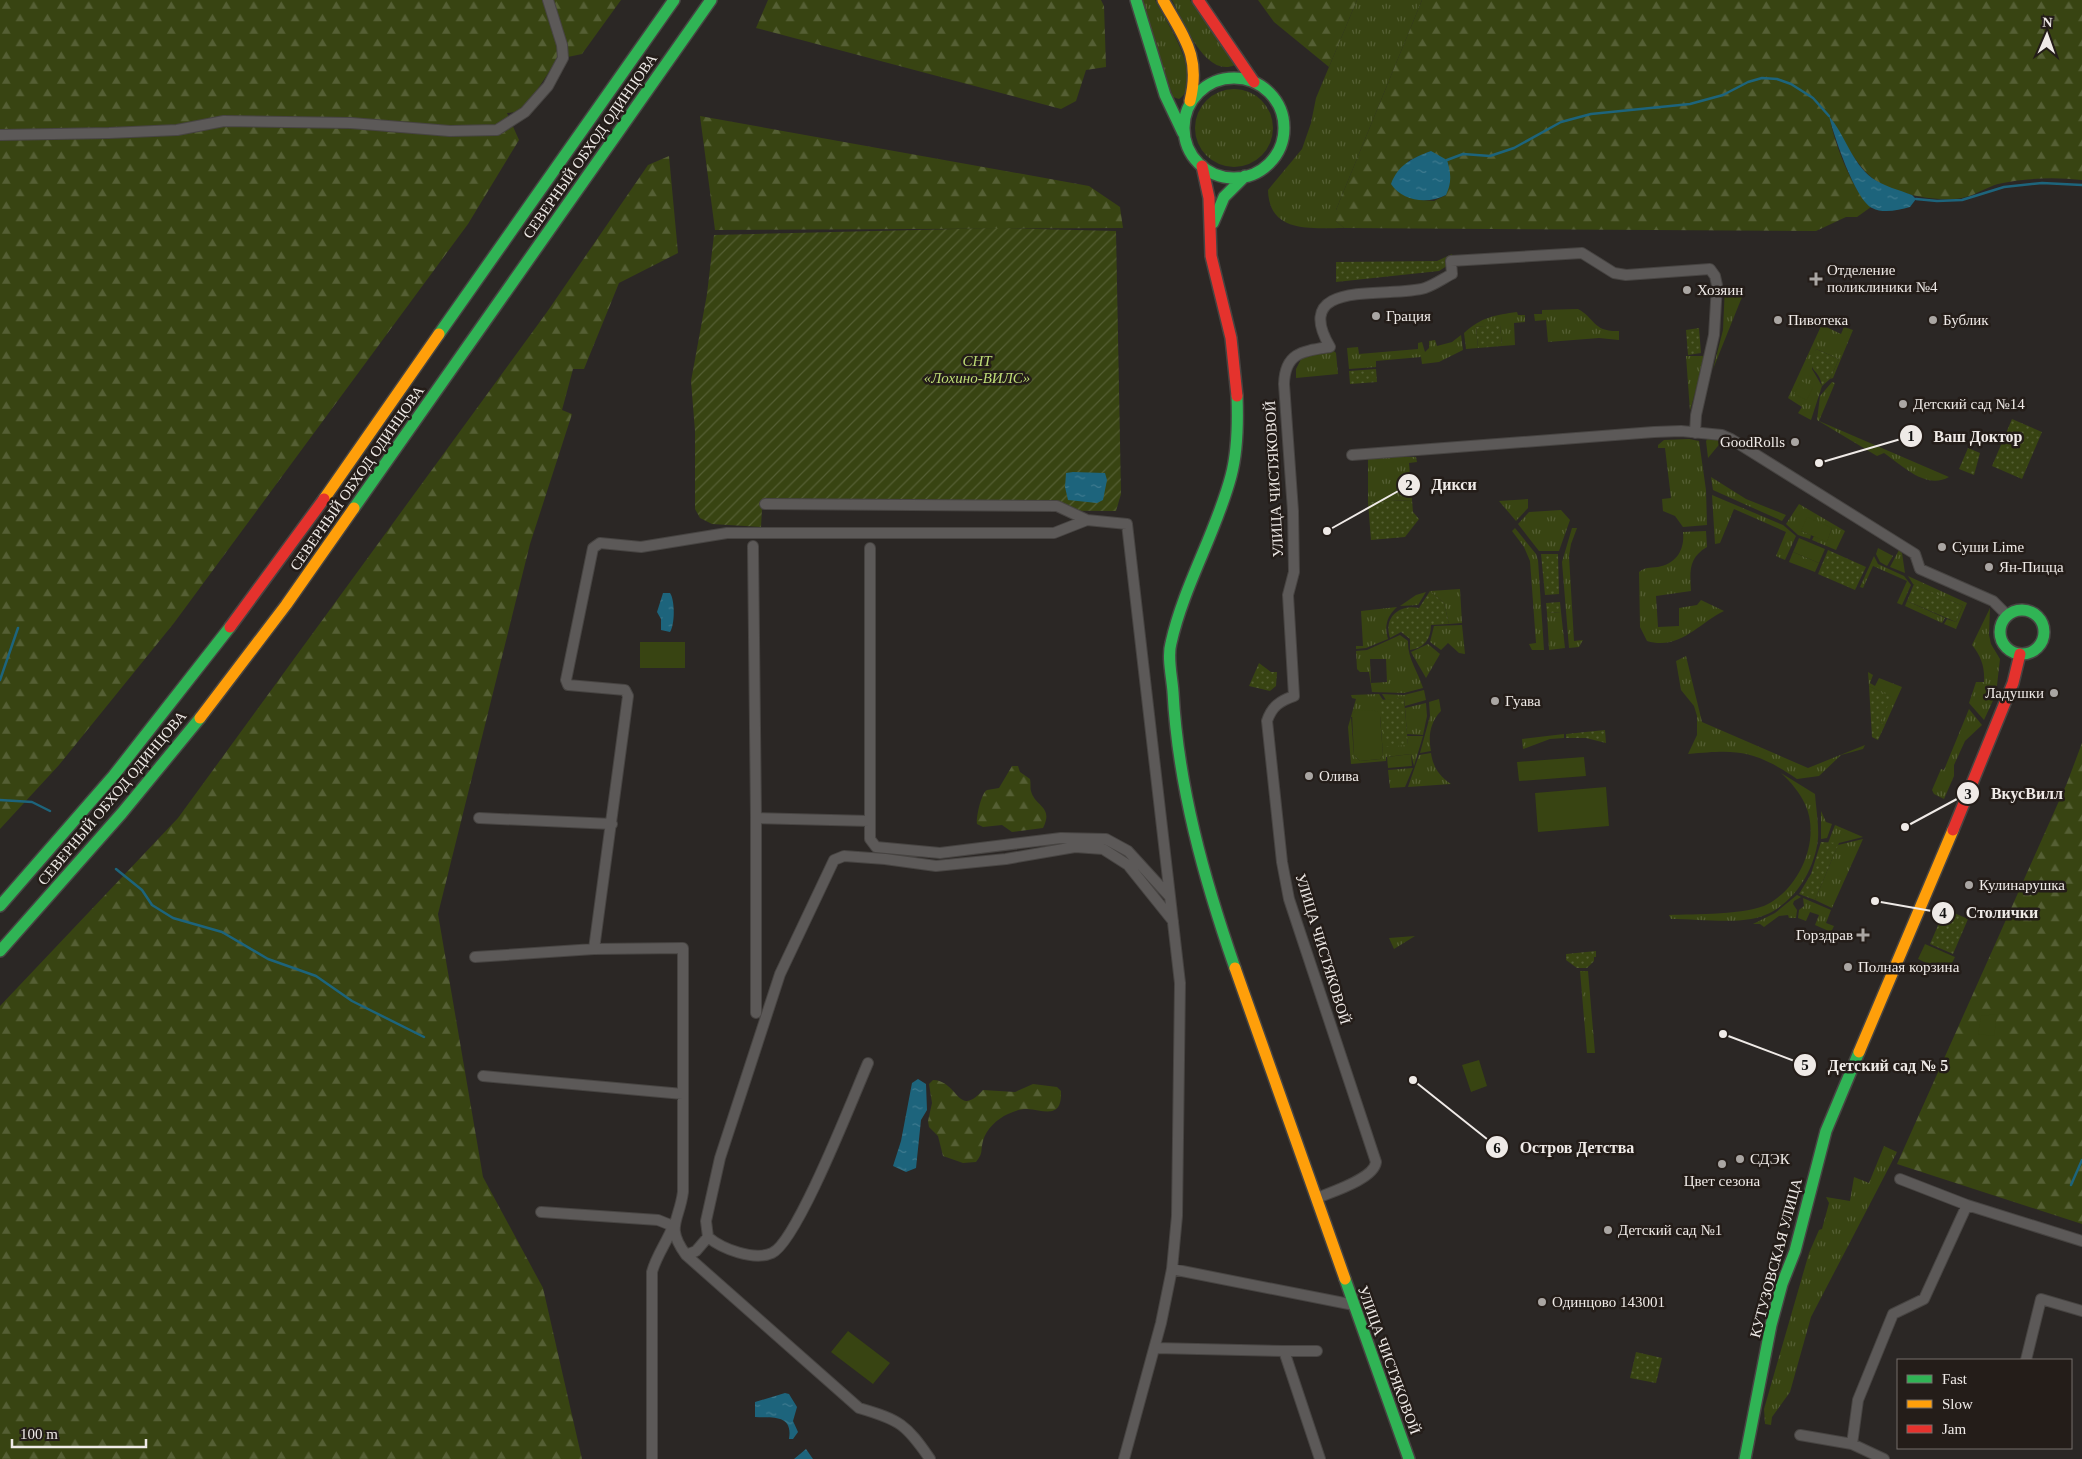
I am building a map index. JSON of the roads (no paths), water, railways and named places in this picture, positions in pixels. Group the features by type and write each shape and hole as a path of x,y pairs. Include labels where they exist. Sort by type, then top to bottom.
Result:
{"main road":[{"name":"СЕВЕРНЫЙ ОБХОД ОДИНЦОВА","path":"0,906 105,786 187,685 262,587 674,0"},
{"path":"1136,0 1166,95 1188,149 1202,166 1227,177 1246,176 1261,170 1273,159 1281,144 1284,128 1281,112 1273,97 1254,82 1198,0"},
{"path":"1163,0 1184,40 1196,75 1184,122 1184,136"},
{"name":"СЕВЕРНЫЙ ОБХОД ОДИНЦОВА","path":"0,951 122,813 211,704 286,605 710,1"},
{"path":"1190,104 1206,86 1222,79 1238,78 1254,82"},
{"name":"УЛИЦА ЧИСТЯКОВОЙ","path":"1202,166 1209,198 1211,256 1231,338 1236,376 1238,426 1232,474 1219,514 1178,615 1170,646 1175,730 1188,804 1215,912 1409,1459"},
{"path":"1210,232 1217,209 1224,197 1246,176"},
{"path":"2016,610 2026,610 2035,614 2043,625 2042,641 2037,648 2029,653 2020,654 2010,650 2003,643 2000,633 2002,623 2008,615 2016,610"},
{"name":"КУТУЗОВСКАЯ УЛИЦА","path":"1745,1459 1773,1319 1782,1284 1795,1251 1826,1131 1990,744 2013,683 2020,654"}],"street":[{"path":"0,135 168,130 224,120 351,124 450,131 497,130 525,112 548,86 563,58 562,45 548,0"},
{"name":"УЛИЦА ЧИСТЯКОВОЙ","path":"1317,1198 1366,1177 1376,1162 1289,899 1282,862 1267,721 1271,711 1281,701 1294,696 1288,594 1294,572 1293,511 1284,384 1286,368 1298,354 1330,347 1323,334 1320,321 1323,307 1334,299 1347,295 1425,288 1452,274 1451,261 1582,253 1614,273 1626,275 1710,269 1715,276 1717,284 1714,335 1696,415 1695,433"},
{"path":"1352,455 1654,432 1722,435 1915,554 1920,569 1994,601 2008,615"},
{"path":"765,504 1057,506 1087,520 1127,524 1180,983 1177,1216 1172,1270 1155,1348 1124,1459"},
{"path":"594,949 628,696 625,690 568,685 566,680 593,548 600,542 641,547 727,533 1054,534 1087,520"},
{"path":"753,546 756,1013"},
{"path":"870,548 870,839 876,847 940,853 1061,838 1106,839 1128,851 1170,898"},
{"path":"479,818 612,824"},
{"path":"756,818 870,821"},
{"path":"868,1063 807,1202 784,1244 773,1253 747,1254 713,1242 708,1237 706,1221 720,1158 777,983 830,863 834,860 844,856 885,858 936,866 1006,859 1075,847 1103,849 1128,865 1174,922"},
{"path":"475,957 594,949 683,948 683,1192 673,1226 652,1272 652,1459"},
{"path":"483,1076 683,1094"},
{"path":"1900,1179 1966,1205 2082,1240"},
{"path":"1852,1444 1858,1400 1893,1314 1924,1299 1966,1205"},
{"path":"541,1212 658,1220 673,1226"},
{"path":"673,1226 678,1243 686,1255 860,1408 891,1417 904,1424 930,1459"},
{"path":"686,1255 696,1251 708,1237"},
{"path":"1172,1270 1354,1305"},
{"path":"2026,1359 2041,1299 2082,1311"},
{"path":"1155,1348 1317,1351"},
{"path":"1284,1351 1320,1459"},
{"path":"1800,1435 1852,1444 1884,1459"}],"water":[{"path":"1829,116 1865,172 1891,188 1912,195 1916,199 1910,207 1881,211 1872,208 1865,202 1846,166"},
{"path":"1431,151 1447,160 1450,178 1446,195 1432,200 1416,200 1402,195 1391,184 1394,177 1406,163"},
{"path":"1066,473 1105,473 1107,480 1103,500 1097,503 1068,500 1065,487"},
{"path":"663,593 670,593 674,606 674,618 670,632 661,630 661,619 657,612"},
{"path":"918,1079 926,1084 927,1110 921,1120 916,1168 906,1172 893,1166 901,1141 912,1083"},
{"path":"785,1393 789,1394 797,1407 793,1421 798,1432 793,1439 789,1439 788,1425 785,1421 775,1418 755,1417 755,1402"},
{"path":"806,1449 813,1459 794,1459"}],"waterway":[{"path":"1447,160 1463,154 1490,156 1514,148 1561,122 1591,114 1690,104 1723,95 1748,82 1762,78 1777,79 1791,84 1813,98 1829,116"},
{"path":"1916,199 1937,201 1962,200 2004,187 2042,183 2082,185"},
{"path":"0,680 18,628"},
{"path":"0,800 32,802 50,811"},
{"path":"116,869 142,890 152,905 173,918 222,932 268,959 316,976 352,1001 424,1037"},
{"path":"2071,1185 2082,1160"}],"place":[{"name":"Отделение поликлиники №4","path":"1816,279"},
{"name":"Хозяин","path":"1687,290"},
{"name":"Грация","path":"1376,316"},
{"name":"Пивотека","path":"1778,320"},
{"name":"Бублик","path":"1933,320"},
{"name":"Детский сад №14","path":"1903,404"},
{"name":"GoodRolls","path":"1795,442"},
{"name":"Ваш Доктор","path":"1819,463"},
{"name":"Дикси","path":"1327,531"},
{"name":"Суши Lime","path":"1942,547"},
{"name":"Ян-Пицца","path":"1989,567"},
{"name":"Ладушки","path":"2054,693"},
{"name":"Гуава","path":"1495,701"},
{"name":"Олива","path":"1309,776"},
{"name":"ВкусВилл","path":"1905,827"},
{"name":"Кулинарушка","path":"1969,885"},
{"name":"Столички","path":"1875,901"},
{"name":"Горздрав","path":"1863,935"},
{"name":"Полная корзина","path":"1848,967"},
{"name":"Детский сад № 5","path":"1723,1034"},
{"name":"Остров Детства","path":"1413,1080"},
{"name":"СДЭК","path":"1740,1159"},
{"name":"Цвет сезона","path":"1722,1164"},
{"name":"Детский сад №1","path":"1608,1230"},
{"name":"Одинцово 143001","path":"1542,1302"}],"park label":[{"name":"СНТ «Лохино-ВИЛС»","path":"977,370"}]}
